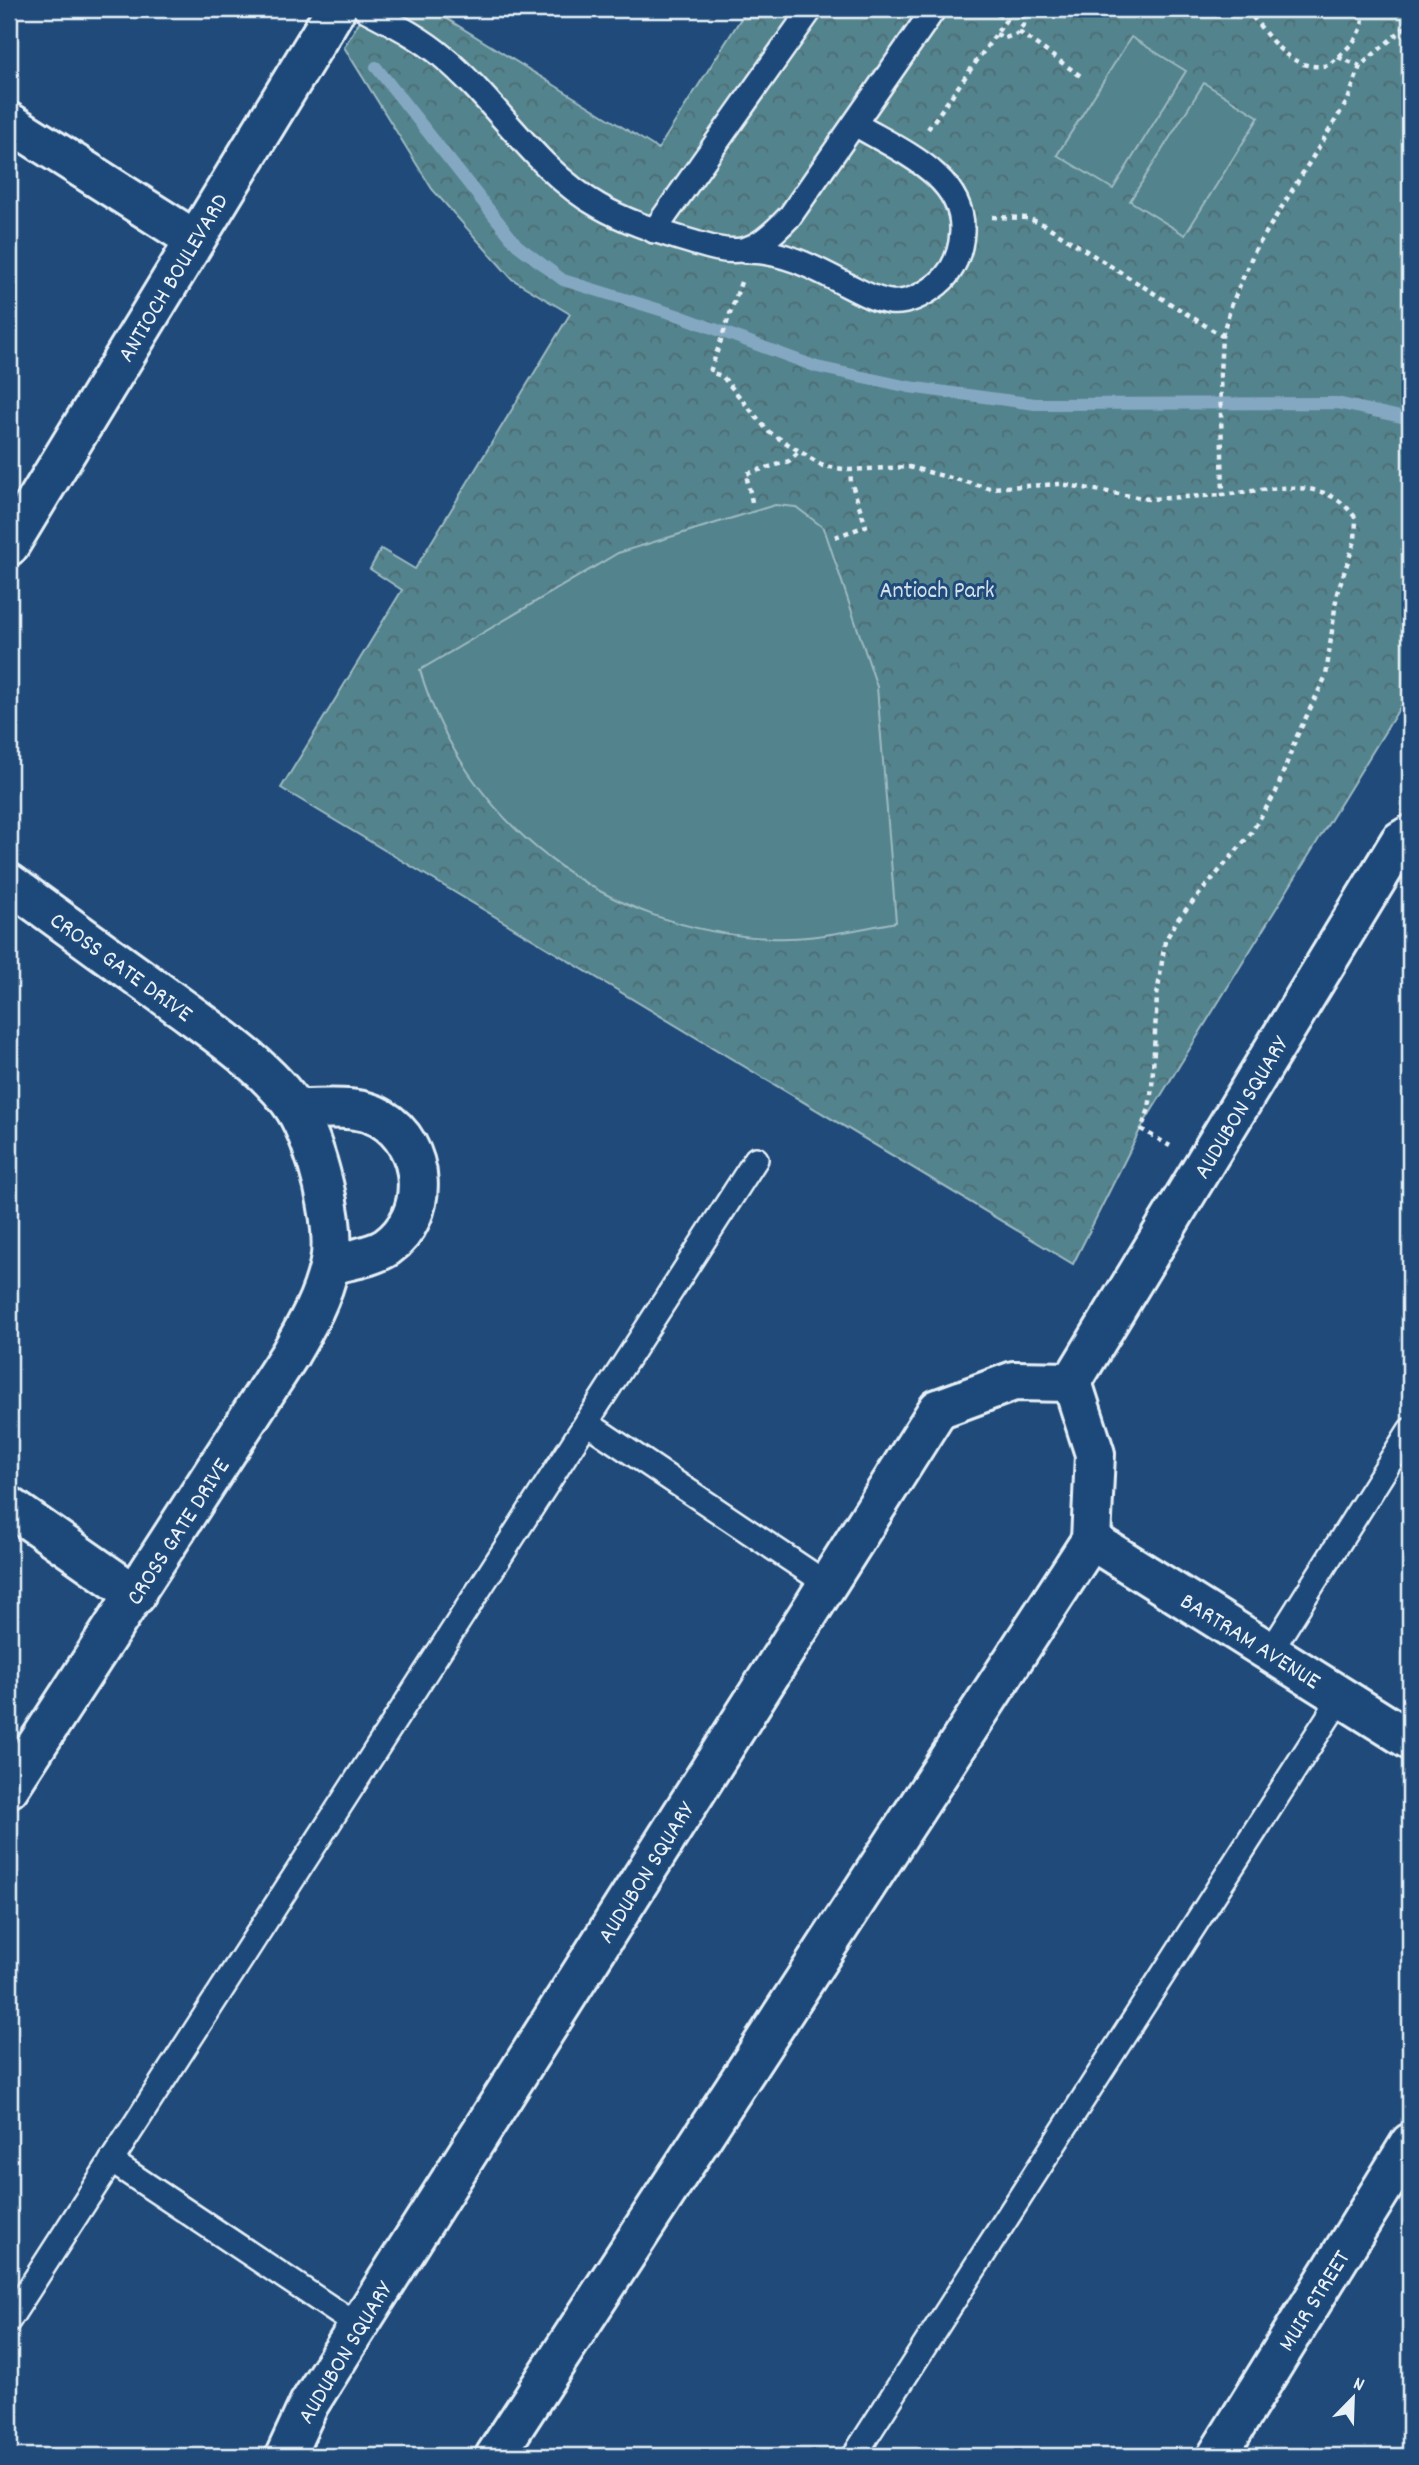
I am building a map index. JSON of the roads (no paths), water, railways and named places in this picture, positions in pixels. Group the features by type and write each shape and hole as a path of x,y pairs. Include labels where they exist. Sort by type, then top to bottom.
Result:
{"street":[{"name":"ANTIOCH BOULEVARD","path":"9,546 336,9"},
{"path":"9,122 195,240"},
{"name":"AUDUBON SQUARY","path":"285,2456 309,2404 938,1409 1014,1381 1072,1382 1400,841 1410,835"},
{"name":"CROSS GATE DRIVE","path":"9,883 219,1036 261,1073 295,1109 318,1170 330,1223 330,1265 316,1307 290,1354 9,1788"},
{"path":"295,1109 354,1111 380,1117 397,1132 413,1156 418,1181 416,1208 405,1229 386,1248 330,1265"},
{"path":"495,2456 1091,1539 1095,1454 1072,1382"},
{"path":"9,1506 136,1595"},
{"name":"BARTRAM AVENUE","path":"1091,1539 1410,1740"},
{"name":"MUIR STREET","path":"1217,2456 1410,2143"}],"lane":[{"path":"365,9 441,54 476,86 570,187 597,206 654,230 719,250 782,255 888,302 915,298 945,278 955,262 961,242 962,222 956,201 945,183 930,170 856,124"},
{"path":"654,230 811,9"},
{"path":"745,251 765,242 790,216 934,9"},
{"path":"9,2320 756,1159"},
{"path":"587,1423 827,1584"},
{"path":"1270,1652 1410,1430"},
{"path":"854,2456 1341,1697"},
{"path":"111,2161 358,2326"}],"waterway":[{"path":"376,67 517,245 563,280 680,316 817,367 909,387 1035,404 1337,403 1410,419"}],"park label":[{"name":"Antioch Park","path":"937,589"}]}
